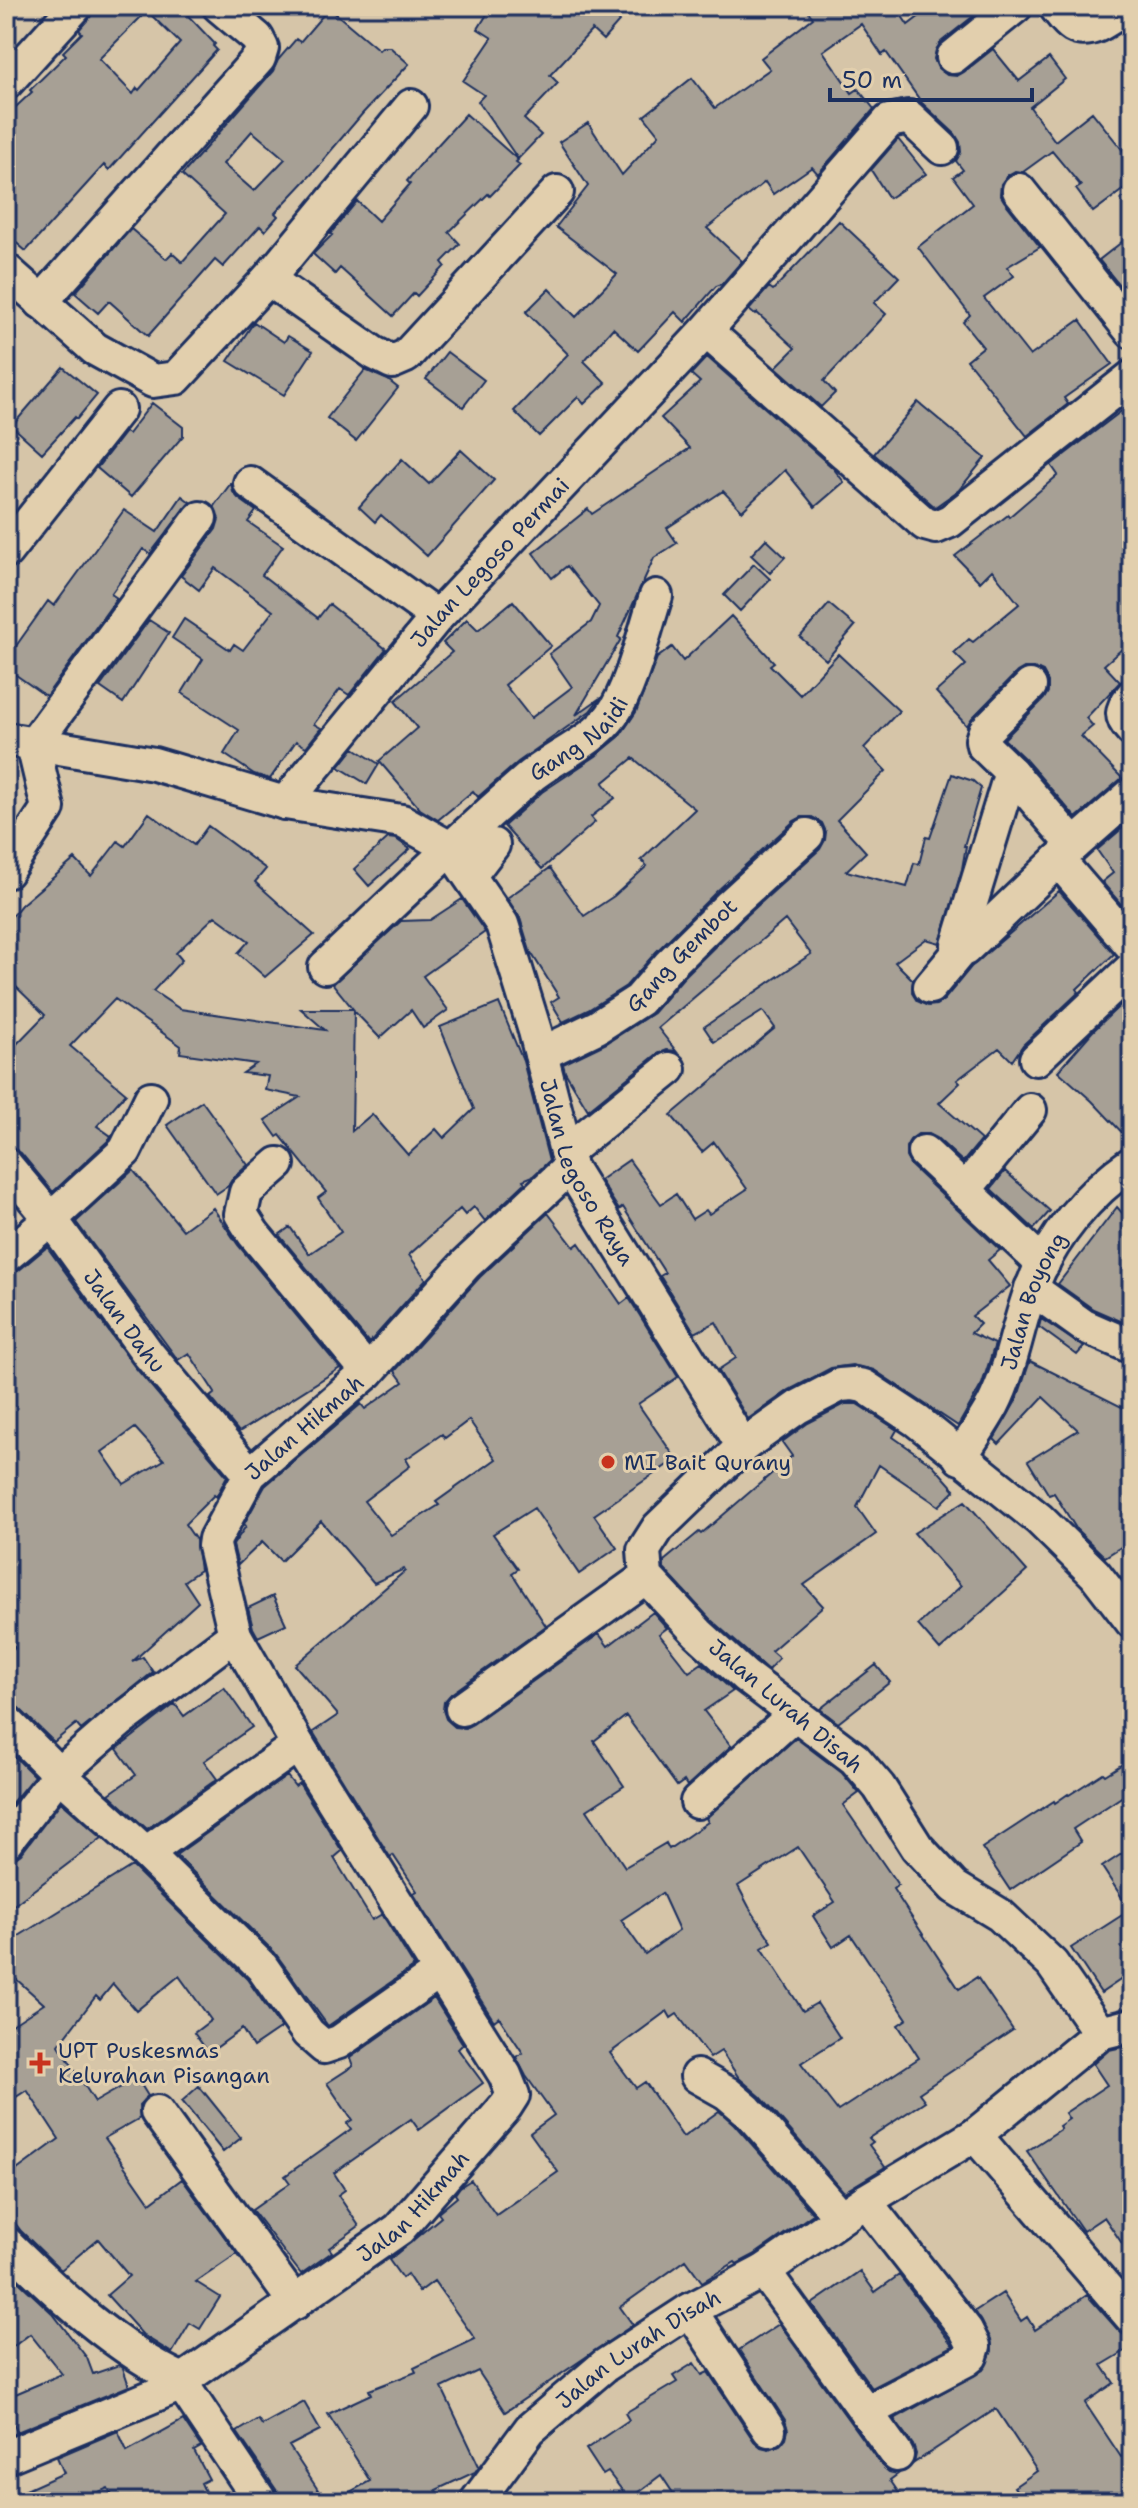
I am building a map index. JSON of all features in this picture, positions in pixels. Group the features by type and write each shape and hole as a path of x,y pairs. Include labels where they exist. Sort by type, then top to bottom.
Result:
{"street":[{"path":"6,83 76,6"},
{"path":"41,302 259,58 262,48 257,38 219,6"},
{"path":"953,57 1016,6"},
{"path":"1055,6 1071,26 1083,29 1099,25 1127,6"},
{"path":"6,270 95,349 153,381 176,378 268,279 411,106"},
{"name":"Jalan Legoso Permai","path":"285,803 437,617 706,331 889,121 909,117 942,148"},
{"path":"1019,190 1132,332"},
{"path":"268,279 374,353 392,362 400,360 557,192"},
{"path":"706,331 925,524 936,527 950,521 1132,377"},
{"path":"6,552 119,409"},
{"path":"250,483 437,617"},
{"path":"6,872 48,808 19,742 200,518"},
{"name":"Gang Naidi","path":"325,967 450,848 539,770 611,717 625,690 656,596"},
{"path":"1030,686 983,735 983,745 1011,772 1132,946"},
{"path":"1132,696 1122,707 1122,716 1132,730"},
{"name":"Jalan Legoso Raya","path":"19,742 154,764 285,803 402,821 450,848 502,924 541,1054 568,1160 743,1446"},
{"path":"960,951 958,945 1011,772"},
{"path":"930,987 960,951 1132,794"},
{"name":"Gang Gembot","path":"541,1054 597,1027 639,1000 669,965 730,905 807,835"},
{"path":"470,875 493,845"},
{"path":"1036,1059 1132,968"},
{"name":"Jalan Hikmah","path":"6,2457 182,2382 399,2229 513,2095 505,2075 298,1745 235,1635 214,1546 215,1539 250,1474 368,1372 466,1264 568,1160 669,1069"},
{"path":"6,1256 125,1151 151,1098"},
{"path":"964,1191 1030,1110"},
{"path":"924,1152 964,1191 1084,1326 1132,1347"},
{"name":"Jalan Boyong","path":"960,1458 993,1405 1009,1366 1037,1276 1081,1207 1132,1163"},
{"path":"278,1164 246,1192 241,1214 253,1233 368,1372"},
{"name":"Jalan Dahu","path":"6,1165 51,1219 149,1355 250,1474"},
{"path":"462,1709 646,1577 644,1550 658,1528 743,1446 798,1407 840,1385 864,1386 917,1421 1039,1519 1095,1574 1132,1622"},
{"name":"Jalan Lurah Disah","path":"646,1577 724,1658 855,1759 879,1787 917,1847 954,1887 1000,1915 1052,1964 1100,2033"},
{"path":"6,1842 59,1774 120,1721 235,1635"},
{"path":"697,1802 795,1714"},
{"path":"6,1721 262,1967 308,2033 324,2047 339,2042 439,1972"},
{"path":"146,1853 298,1745"},
{"name":"Jalan Lurah Disah","path":"478,2501 530,2429 604,2366 690,2310 764,2271 853,2209 975,2135 1100,2033 1132,2025"},
{"path":"697,2076 727,2093 747,2110 853,2209 966,2330 974,2346 971,2356 866,2412"},
{"path":"157,2112 295,2303"},
{"path":"975,2135 1132,2318"},
{"path":"6,2243 56,2291 117,2339 182,2382 261,2502"},
{"path":"764,2271 897,2455"},
{"path":"690,2310 769,2430"}],"building":[{"path":"98,6 179,6 215,44 213,46 217,50 109,170 104,165 26,251 6,234 6,116 66,55 63,52 82,33 79,30","holes":["147,11 180,43 133,94 99,59"]},
{"path":"492,6 629,6 603,40 592,30 550,75 558,83 524,119 541,135 518,159 478,101 484,95 463,81 492,38 478,29"},
{"path":"804,6 895,6 908,25 933,6 986,6 941,42 936,50 934,59 938,68 947,75 957,76 993,49 1019,81 1049,58 1065,79 1030,107 1055,141 1092,112 1132,162 1132,183 1093,212 1076,189 1081,186 1052,151 1023,172 1015,171 1008,175 1001,184 1000,194 1040,247 1007,267 1014,276 984,298 1030,356 1080,320 1112,364 1064,398 1068,404 1027,436 967,360 983,347 963,322 970,315 918,247 973,204 953,177 963,170 956,161 961,152 960,142 922,103 886,52 882,55 861,24 823,51 852,93 858,89 874,109 818,174 812,167 773,194 765,182 707,228 742,261 685,322 675,312 638,351 613,328 584,361 606,383 584,404 578,397 539,436 514,411 568,354 526,312 549,289 576,317 617,274 556,227 588,186 559,142 588,123 622,175 659,135 644,116 692,78 715,108 770,69 761,58 813,18"},
{"path":"329,8 379,50 390,47 409,64 275,213 278,216 265,231 260,226 223,267 215,260 148,336 109,301 98,313 75,293 131,229 166,259 172,253 182,262 225,214 182,175 273,71 296,39 300,42","holes":["252,131 285,159 254,191 223,164"]},
{"path":"466,114 520,165 449,232 460,244 442,262 445,266 393,316 340,268 335,274 313,254 332,235 357,201 378,221 410,184 407,181 424,160"},
{"path":"898,139 926,174 889,198 871,170"},
{"path":"839,221 899,277 874,303 886,314 824,381 835,393 821,407 776,367 795,348 757,313 755,315 749,310 769,287 773,290"},
{"path":"1132,234 1132,301 1099,260"},
{"path":"254,322 284,342 288,336 313,351 284,395 228,361"},
{"path":"447,352 484,380 463,407 426,379"},
{"path":"707,357 833,468 844,482 815,507 785,470 742,511 723,491 667,528 677,543 654,558 618,637 621,639 576,715 600,698 590,711 518,762 478,797 473,791 438,820 420,809 379,761 417,728 395,701 452,652 443,643 467,619 478,630 513,601 551,646 505,685 531,718 572,687 549,654 591,622 599,606 567,566 552,578 533,553 588,509 592,514 690,448 661,418 700,382 691,374"},
{"path":"63,367 97,395 42,453 12,426"},
{"path":"365,370 398,388 356,441 327,418"},
{"path":"918,402 985,458 959,490 935,507 874,454"},
{"path":"152,403 183,427 183,436 131,497 97,468"},
{"path":"1132,403 1132,640 1104,665 1120,682 1086,718 1093,726 1081,736 1122,778 1076,818 1004,739 1044,699 1048,682 1043,672 1024,668 1017,672 967,726 936,692 966,665 954,653 969,639 973,642 1019,604 992,570 980,582 955,556 1009,517 1058,475 1051,465"},
{"path":"461,450 494,480 427,556 381,515 375,522 359,507 402,459 429,484"},
{"path":"231,483 238,498 256,511 248,522 283,546 262,575 318,618 329,604 386,649 349,695 340,689 314,724 321,728 306,747 296,741 270,779 254,774 224,754 239,730 182,693 203,659 172,638 184,619 230,650 234,644 243,650 273,611 215,568 199,590 181,576 216,529 219,519 214,506"},
{"path":"182,496 190,502 150,554 143,549 111,594 117,598 46,696 6,668 6,660 48,601 54,606 124,510 157,532"},
{"path":"766,539 785,557 770,573 751,555"},
{"path":"754,564 770,579 740,611 724,595"},
{"path":"829,604 855,626 826,660 800,637"},
{"path":"731,616 774,662 770,665 800,695 838,654 899,711 864,748 886,771 837,820 866,852 846,871 907,887 914,863 919,864 926,837 930,838 952,774 973,781 981,788 940,943 926,939 895,962 913,980 912,993 917,1001 928,1006 944,1000 971,967 1059,891 1114,954 1023,1045 1012,1061 999,1048 957,1080 960,1083 939,1103 981,1140 963,1162 929,1134 918,1134 906,1147 906,1157 911,1166 1000,1250 988,1260 1010,1286 972,1316 980,1324 971,1333 995,1344 982,1384 958,1426 874,1370 852,1365 831,1368 789,1390 748,1419 718,1370 736,1358 716,1322 695,1333 660,1276 665,1273 623,1207 619,1210 600,1180 629,1160 661,1204 676,1194 692,1219 706,1210 709,1214 747,1189 714,1142 702,1152 671,1115 775,1028 763,1011 714,1042 704,1027 811,954 785,920 658,1028 676,1051 657,1054 588,1110 563,1064 607,1043 653,1013 683,978 743,919 820,849 826,832 822,823 812,817 794,821 717,891 626,986 563,1022 551,1002 559,997 530,951 520,918 507,898 550,868 584,916 614,896 647,866 641,860 695,809 633,758 603,783 615,798 591,817 595,822 542,869 504,826 542,792 619,737 636,712 657,658 672,647 683,661"},
{"path":"149,620 169,633 123,703 100,687"},
{"path":"354,748 379,764 367,784 339,767"},
{"path":"149,813 194,845 208,826 266,869 255,882 314,935 265,977 238,953 249,941 215,916 176,953 182,960 153,991 180,1009 325,1030 301,1009 353,1009 333,984 401,921 430,920 462,899 485,932 423,976 448,1010 423,1028 411,1010 380,1038 354,1011 352,1131 372,1114 408,1155 436,1129 444,1138 474,1109 440,1027 499,1003 523,1061 549,1161 533,1176 523,1180 525,1183 485,1221 474,1207 465,1215 460,1209 409,1255 426,1279 369,1343 279,1235 290,1227 309,1254 341,1232 318,1198 326,1192 265,1120 300,1097 265,1090 268,1076 243,1073 256,1064 180,1053 181,1046 115,999 70,1046 126,1093 97,1126 111,1136 110,1139 53,1192 21,1153 6,1146 6,1055 45,1015 6,977 6,923 21,905 75,859 91,876 118,841 125,846"},
{"path":"1125,826 1132,836 1132,917 1102,882 1113,873 1097,850"},
{"path":"388,838 396,839 410,849 369,886 354,869"},
{"path":"1132,994 1132,1143 1058,1071 1092,1032"},
{"path":"202,1101 248,1165 216,1194 167,1125"},
{"path":"133,1170 183,1230 213,1208 238,1245 340,1368 239,1432 210,1397 215,1393 189,1353 178,1360 76,1222"},
{"path":"1005,1171 1050,1211 1034,1229 991,1189"},
{"path":"1117,1207 1123,1214 1132,1207 1132,1326 1093,1309 1058,1284"},
{"path":"548,1213 574,1247 579,1243 621,1304 629,1298 678,1377 638,1404 676,1459 594,1515 617,1548 579,1574 534,1508 493,1534 518,1569 512,1573 546,1626 451,1694 444,1702 446,1719 455,1727 465,1728 473,1724 599,1634 608,1646 653,1612 667,1628 659,1634 689,1672 702,1663 733,1691 704,1711 731,1746 687,1786 684,1781 677,1786 626,1716 594,1741 624,1786 587,1810 625,1867 666,1843 669,1849 708,1822 706,1818 796,1738 842,1773 859,1793 843,1805 898,1885 893,1889 959,1989 977,1977 1013,2030 919,2093 925,2101 869,2138 873,2142 869,2145 885,2167 844,2192 761,2097 739,2078 721,2051 710,2058 677,2014 671,2018 667,2011 610,2053 636,2088 645,2082 683,2137 719,2111 813,2214 754,2255 737,2264 735,2262 702,2282 686,2260 620,2307 633,2325 505,2412 478,2371 442,2388 479,2466 475,2472 436,2490 443,2502 332,2502 370,2481 328,2414 371,2394 369,2390 416,2372 414,2368 475,2339 434,2281 419,2292 407,2274 402,2278 389,2260 441,2217 438,2213 457,2197 455,2194 460,2187 471,2180 496,2215 558,2172 530,2133 554,2115 516,2057 523,2053 499,2017 494,2021 413,1893 417,1891 393,1855 390,1857 313,1732 338,1715 295,1665 404,1569 374,1583 321,1521 281,1561 262,1542 238,1565 233,1545 265,1486 361,1404 365,1409 403,1382 395,1371 480,1277","holes":["469,1420 496,1459 436,1502 439,1505 391,1535 364,1501 410,1466 406,1459 442,1434 445,1438","798,1847 835,1902 813,1916 833,1947 851,1935 907,2019 898,2025 919,2058 838,2111 801,2063 840,2038 817,2003 803,2011 762,1948 772,1942 738,1886","662,1893 679,1930 645,1954 621,1920"]},
{"path":"47,1247 134,1366 227,1476 216,1497 214,1495 185,1524 196,1540 200,1570 184,1581 198,1602 132,1662 143,1657 153,1672 81,1730 76,1724 54,1742 19,1708 6,1703 6,1655 15,1648 6,1636 6,1275 18,1271","holes":["135,1428 164,1460 124,1484 102,1452"]},
{"path":"1041,1319 1084,1347 1077,1355 1039,1327"},
{"path":"1030,1361 1132,1412 1132,1477 1125,1484 1132,1494 1132,1540 1105,1557 1077,1530 1054,1493 1049,1495 1028,1461 1078,1430 1043,1397 999,1444 994,1439 1017,1399"},
{"path":"845,1404 857,1404 897,1430 893,1437 933,1465 955,1490 939,1506 879,1465 857,1507 876,1534 804,1585 823,1606 771,1651 779,1658 768,1670 711,1620 664,1569 664,1561 699,1532 701,1534 792,1456 782,1442 808,1423"},
{"path":"965,1501 1027,1571 940,1650 918,1625 961,1586 914,1533"},
{"path":"273,1596 286,1624 258,1637 248,1608"},
{"path":"876,1665 890,1682 838,1723 820,1709"},
{"path":"224,1687 252,1727 204,1761 217,1779 147,1829 109,1794 136,1775 117,1749 175,1704 184,1716"},
{"path":"6,1748 34,1776 6,1810"},
{"path":"1132,1758 1132,1790 1073,1829 1081,1842 1010,1890 982,1848 1054,1801"},
{"path":"287,1776 295,1786 299,1783 342,1851 334,1858 372,1920 382,1914 414,1966 328,2026 275,1953 176,1855"},
{"path":"61,1802 102,1838 6,1911 6,1861 21,1854"},
{"path":"1132,1847 1132,1972 1101,1993 1071,1948 1130,1910 1102,1867"},
{"path":"132,1866 247,1979 281,2028 253,2047 242,2029 209,2053 194,2033 211,2020 179,1976 136,2011 113,1984 100,2000 96,1996 59,2045 95,2102 137,2078 148,2096 139,2105 140,2118 105,2138 150,2203 182,2179 237,2254 196,2282 220,2297 200,2329 190,2323 172,2353 143,2335 107,2295 129,2276 98,2239 61,2270 21,2231 6,2211 6,2178 59,2139 27,2090 16,2097 6,2081 6,2029 44,2004 6,1970 6,1944"},
{"path":"434,1998 463,2044 458,2049 483,2083 419,2130 411,2119 334,2173 345,2190 338,2195 359,2226 329,2248 332,2252 301,2274 252,2210 290,2183 285,2176 351,2129 347,2123 352,2120 327,2083 353,2066 350,2058"},
{"path":"1132,2045 1132,2258 1104,2217 1083,2231 1027,2151 1061,2129 1059,2126 1069,2119 1065,2113 1107,2085 1093,2064 1109,2050"},
{"path":"199,2086 241,2138 223,2152 182,2101"},
{"path":"6,2270 53,2314 87,2358 93,2374 119,2365 129,2386 17,2432 6,2406 6,2398 62,2374 30,2334 6,2352"},
{"path":"860,2271 875,2292 899,2275 953,2346 872,2388 812,2304"},
{"path":"1003,2293 1021,2321 1027,2317 1035,2330 1087,2295 1118,2330 1125,2336 1132,2336 1132,2347 1102,2365 1114,2383 1085,2403 1121,2457 1132,2450 1132,2502 1025,2502 1014,2487 1037,2471 996,2409 914,2463 916,2454 913,2445 894,2419 983,2370 992,2351 991,2339 975,2311"},
{"path":"779,2324 882,2466 898,2474 890,2480 905,2502 679,2502 661,2475 629,2499 608,2472 603,2475 586,2449 629,2420 625,2413 677,2382 673,2376 694,2363 702,2375 708,2372 754,2441 769,2449 780,2445 788,2430 785,2420 739,2350"},
{"path":"304,2402 320,2430 289,2446 326,2502 280,2502 277,2491 237,2432 258,2419 262,2425"},
{"path":"183,2420 201,2447 194,2451 209,2479 201,2483 210,2502 115,2502 108,2488 76,2502 6,2502 6,2499 64,2473 57,2457 118,2431 127,2451"}],"place":[{"name":"MI Bait Qurany","path":"608,1462"},
{"name":"UPT Puskesmas Kelurahan Pisangan","path":"40,2063"}]}
